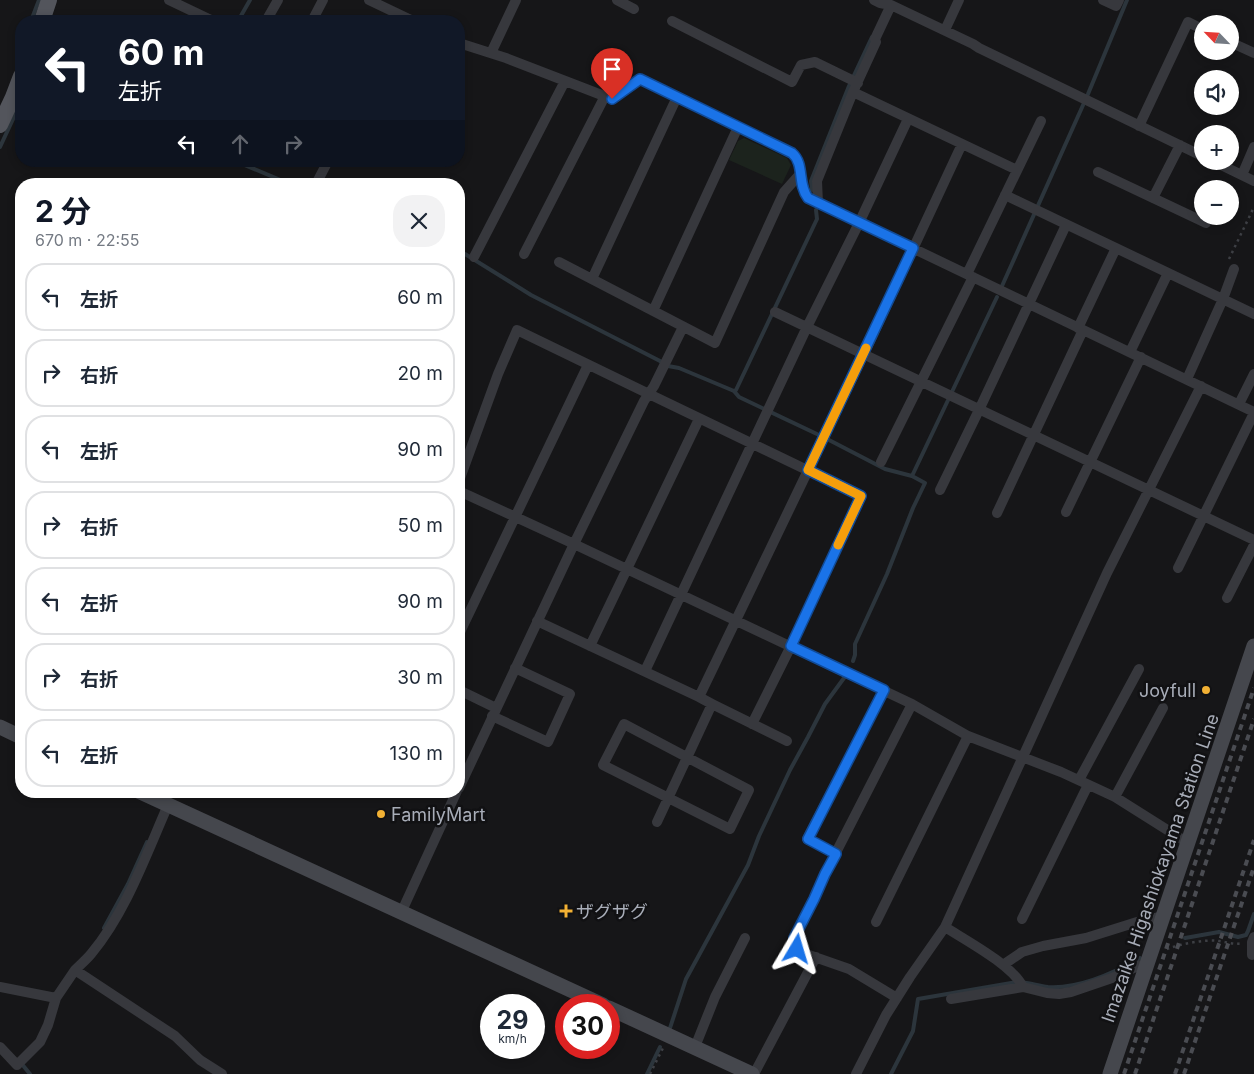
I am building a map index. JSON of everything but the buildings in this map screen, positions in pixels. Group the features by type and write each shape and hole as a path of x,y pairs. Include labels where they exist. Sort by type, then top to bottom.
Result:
{"main road":[{"path":"44,15 49,0"},
{"path":"0,125 15,92"}],"street":[{"path":"169,0 200,15"},
{"path":"269,15 278,0"},
{"path":"315,15 323,0"},
{"path":"369,0 395,15"},
{"path":"491,53 516,0"},
{"path":"616,0 634,9"},
{"path":"874,0 890,4 945,30 1194,152"},
{"path":"945,30 959,0"},
{"path":"1103,0 1116,6 1119,0"},
{"path":"818,203 817,181 854,84 876,42 875,39 890,4"},
{"path":"672,22 792,82 801,65 815,62 854,84 908,119 1017,170"},
{"path":"1139,126 1188,22 1194,25"},
{"path":"465,45 612,99 640,79 792,153 797,157 801,185 808,198 1254,412 1178,568"},
{"path":"1239,46 1254,53"},
{"path":"474,257 564,81"},
{"path":"524,254 605,96"},
{"path":"592,279 677,97"},
{"path":"645,671 908,119"},
{"path":"881,462 921,381 1005,195 1041,121"},
{"path":"653,311 738,127"},
{"path":"699,697 864,354 962,144"},
{"path":"1154,198 1180,145"},
{"path":"1242,175 1254,147"},
{"path":"1232,170 1254,181"},
{"path":"1098,172 1194,217"},
{"path":"559,262 716,343 784,192 800,174"},
{"path":"1005,195 1254,314"},
{"path":"940,490 1066,225"},
{"path":"996,513 1033,436 1116,248"},
{"path":"1187,380 1223,299 1234,269"},
{"path":"1130,352 1168,273"},
{"path":"775,312 1254,540"},
{"path":"465,775 574,544 683,327"},
{"path":"465,465 498,374 517,330 861,496 791,646 752,724"},
{"path":"1066,512 1141,358"},
{"path":"465,621 588,365"},
{"path":"1239,404 1254,374"},
{"path":"856,1074 886,1015 945,927 1107,573 1201,386"},
{"path":"590,646 700,419"},
{"path":"465,494 884,690 968,736 1024,757 1115,797 1188,843"},
{"path":"1227,598 1254,545"},
{"path":"537,621 787,740"},
{"name":"Imazaike Higashiokayama Station Line","path":"1110,1074 1254,646"},
{"path":"465,694 548,742 570,694 515,668"},
{"path":"1022,919 1083,783 1138,669"},
{"path":"836,854 808,839 884,690"},
{"path":"657,822 712,704"},
{"path":"897,998 849,969 816,958 797,949 794,938 912,704"},
{"path":"1115,797 1163,708"},
{"path":"624,724 687,757 749,790 730,829 603,765 624,724"},
{"path":"0,727 15,734"},
{"path":"876,922 968,736"},
{"path":"153,798 579,994"},
{"path":"401,912 454,798"},
{"path":"0,1047 17,1064 40,1042 48,1025 56,998 74,970 90,955 107,932 132,888 168,805"},
{"path":"1003,966 1022,952 1086,938 1163,916"},
{"path":"945,927 995,959 1022,984 1048,993 1071,992 1112,978 1148,960"},
{"path":"695,1047 715,997 745,938"},
{"path":"1252,955 1253,939"},
{"path":"620,1013 753,1074 816,958"},
{"path":"74,970 175,1036 200,1060 222,1074"},
{"path":"951,999 1022,984"},
{"path":"0,987 56,998"}],"path":[{"path":"1234,269 1227,264 1254,207"},
{"path":"1148,960 1169,948 1189,943 1220,941 1234,945 1253,939"},
{"path":"650,1074 670,1036"}],"shaded area":[{"path":"744,138 787,158 791,165 782,184 729,160 738,141"}],"waterway":[{"path":"33,15 39,0"},
{"path":"241,15 250,0"},
{"path":"1002,286 1088,94 1127,0"},
{"path":"812,190 811,181 849,86 872,37"},
{"path":"0,147 15,115"},
{"path":"249,167 276,178"},
{"path":"734,391 817,219 816,210"},
{"path":"465,254 531,295 668,366 679,368 734,391 739,397 819,435"},
{"path":"853,661 855,644 925,483 912,476 997,297"},
{"path":"829,440 885,469 912,476"},
{"path":"670,1028 686,979 748,865 759,836 790,770 825,704 844,678"},
{"path":"104,928 128,884 147,842"},
{"path":"1185,938 1219,932 1238,937 1246,935 1254,914"},
{"path":"891,1074 913,1031 918,999 1017,982 1048,987 1084,983 1108,974 1140,958"},
{"path":"647,1074 660,1047"},
{"path":"21,1063 30,1074"}],"railway":[{"path":"1124,1074 1254,688"},
{"path":"1135,1074 1254,719"},
{"path":"1175,1074 1254,840"},
{"path":"1184,1074 1254,867"}],"slow traffic":[{"path":"838,545 861,496 808,470 866,348"}],"place":[{"name":"Joyfull","path":"1206,690"},
{"name":"FamilyMart","path":"381,814"},
{"name":"ザグザグ","path":"566,911"}],"route":[{"path":"612,99 640,79 792,153 797,157 801,185 808,198 913,248 808,470 861,496 791,646 884,690 808,839 836,854 794,938 797,949"}]}
